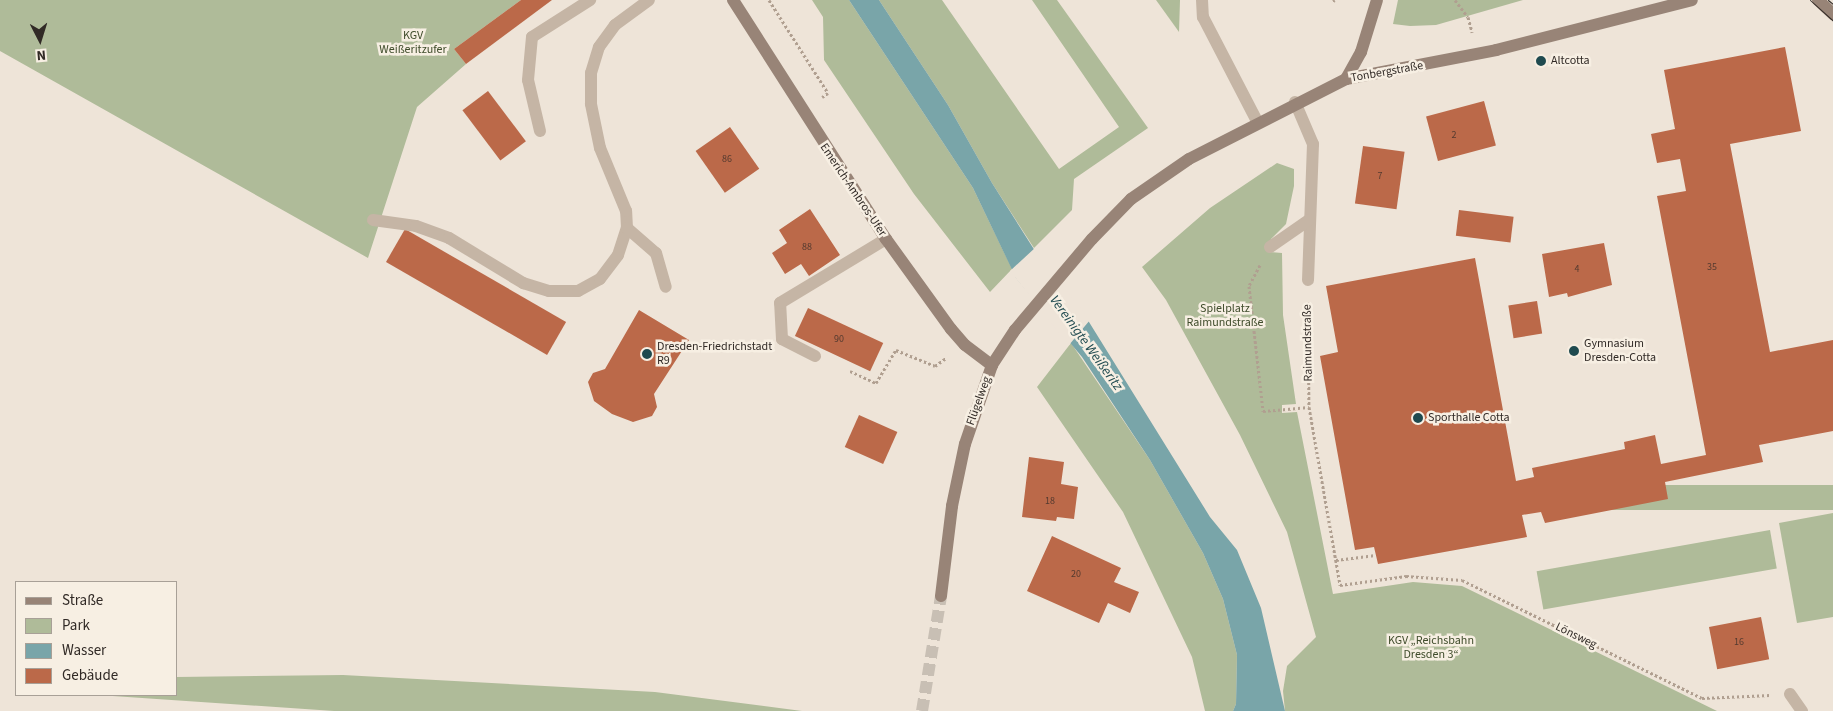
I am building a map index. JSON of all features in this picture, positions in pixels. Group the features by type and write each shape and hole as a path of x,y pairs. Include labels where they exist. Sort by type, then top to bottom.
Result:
{"main road":[{"name":"Emerich-Ambros-Ufer","path":"733,0 886,238 965,345 992,366"},
{"path":"1346,79 1361,52 1377,0"},
{"name":"Tonbergstraße","path":"1092,239 1131,199 1189,159 1257,121 1346,79 1478,54 1692,0"},
{"path":"1818,0 1833,14"},
{"name":"Flügelweg","path":"941,596 952,506 964,444 992,366 1015,330 1092,239"}],"street":[{"path":"540,131 528,80 532,38 590,0"},
{"path":"373,220 416,226 449,238 524,283 549,291 578,291 600,279 618,255 627,228 626,211 600,148 591,104 591,73 599,47 615,25 649,0"},
{"path":"1202,0 1203,17 1257,121"},
{"path":"1295,102 1313,144 1308,280"},
{"path":"1270,247 1309,220"},
{"path":"627,228 656,254 666,287"},
{"path":"815,356 782,339 780,303 886,238"},
{"path":"1790,694 1802,711"}],"path":[{"path":"769,0 809,61"},
{"path":"1455,0 1468,17 1478,54"},
{"path":"1270,247 1249,286 1263,411 1309,407"},
{"name":"Raimundstraße","path":"1308,280 1309,407 1340,585"},
{"path":"850,371 876,383 896,350 935,366 965,345"},
{"path":"1336,560 1376,555"},
{"name":"Lönsweg","path":"1340,585 1406,576 1462,580 1702,698 1790,694"}],"green space":[{"name":"KGV Weißeritzufer","path":"0,0 521,0 454,49 466,64 417,107 368,258 0,51"},
{"path":"812,0 849,0 973,188 1012,269 990,292 914,194 824,60 823,17"},
{"path":"879,0 942,0 1059,169 1119,127 1032,0 1057,0 1148,128 1074,179 1072,210 1034,248 992,183 948,105"},
{"path":"1156,0 1180,0 1179,32"},
{"path":"1398,0 1523,0 1436,25 1410,26 1393,24"},
{"path":"1277,163 1294,169 1294,186 1286,224 1271,239 1270,252 1282,253 1283,315 1296,404 1282,405 1282,413 1297,412 1333,594 1413,582 1462,586 1717,711 1285,711 1283,691 1287,666 1316,637 1287,532 1240,435 1166,300 1142,267 1210,208"},
{"path":"1071,343 1150,460 1203,553 1223,599 1237,655 1236,704 1233,711 1205,711 1192,657 1123,512 1037,387"},
{"path":"1499,485 1833,485 1833,510 1499,510"},
{"path":"1833,513 1833,617 1797,623 1779,523"},
{"path":"1770,530 1777,568 1543,610 1537,571"},
{"path":"343,675 655,692 802,711 334,711 113,696 178,696 178,677"}],"water":[{"name":"Vereinigte Weißeritz","path":"849,0 879,0 948,105 992,183 1049,273 1089,322 1210,517 1237,550 1261,608 1285,711 1233,711 1236,704 1237,655 1223,599 1203,553 1150,460 1082,357 1016,278 973,188"}],"pier":[{"path":"1036,247 1051,272 1090,320 1069,345 1010,271"}],"building":[{"path":"521,0 552,0 466,64 454,49"},
{"path":"1785,47 1801,131 1730,144 1770,352 1833,340 1833,431 1759,445 1763,462 1665,482 1668,499 1545,523 1541,512 1522,515 1527,537 1378,564 1374,547 1355,550 1320,356 1338,352 1326,286 1475,258 1516,481 1534,477 1532,468 1625,449 1624,442 1655,435 1661,464 1706,455 1657,196 1686,191 1680,159 1657,163 1651,134 1675,129 1664,70"},
{"path":"488,91 526,141 500,161 462,110"},
{"path":"1484,101 1496,145 1438,161 1426,117"},
{"path":"730,127 759,169 725,193 696,151"},
{"path":"1363,146 1405,152 1397,209 1355,203"},
{"path":"810,209 840,255 809,276 801,264 785,274 772,253 787,243 779,230"},
{"path":"1459,210 1514,217 1510,243 1456,236"},
{"path":"405,229 566,322 547,355 386,262"},
{"path":"1604,243 1612,285 1568,297 1567,293 1549,297 1542,254"},
{"path":"1537,301 1542,334 1514,338 1508,306"},
{"path":"808,308 883,343 870,371 795,336"},
{"name":"Dresden-Friedrichstadt R9","path":"639,310 689,340 654,394 657,407 652,416 633,422 612,414 594,401 588,382 593,373 605,369"},
{"path":"859,415 897,432 883,464 845,447"},
{"path":"1029,457 1064,462 1061,484 1078,487 1074,519 1057,517 1056,521 1022,517"},
{"path":"1052,536 1121,568 1114,582 1139,592 1130,613 1108,603 1099,623 1027,591"},
{"path":"1761,617 1769,659 1717,669 1709,627"}],"tunnel":[{"path":"922,711 941,596"}],"tram line":[{"path":"1810,0 1833,21"},
{"path":"1828,0 1833,4"}],"place":[{"name":"Altcotta","path":"1541,61"},
{"name":"Gymnasium Dresden-Cotta","path":"1574,351"},
{"name":"Dresden-Friedrichstadt R9","path":"647,354"},
{"name":"Sporthalle Cotta","path":"1418,418"}],"park label":[{"name":"Spielplatz Raimundstraße","path":"1225,316"},
{"name":"KGV „Reichsbahn Dresden 3“","path":"1431,648"}]}
